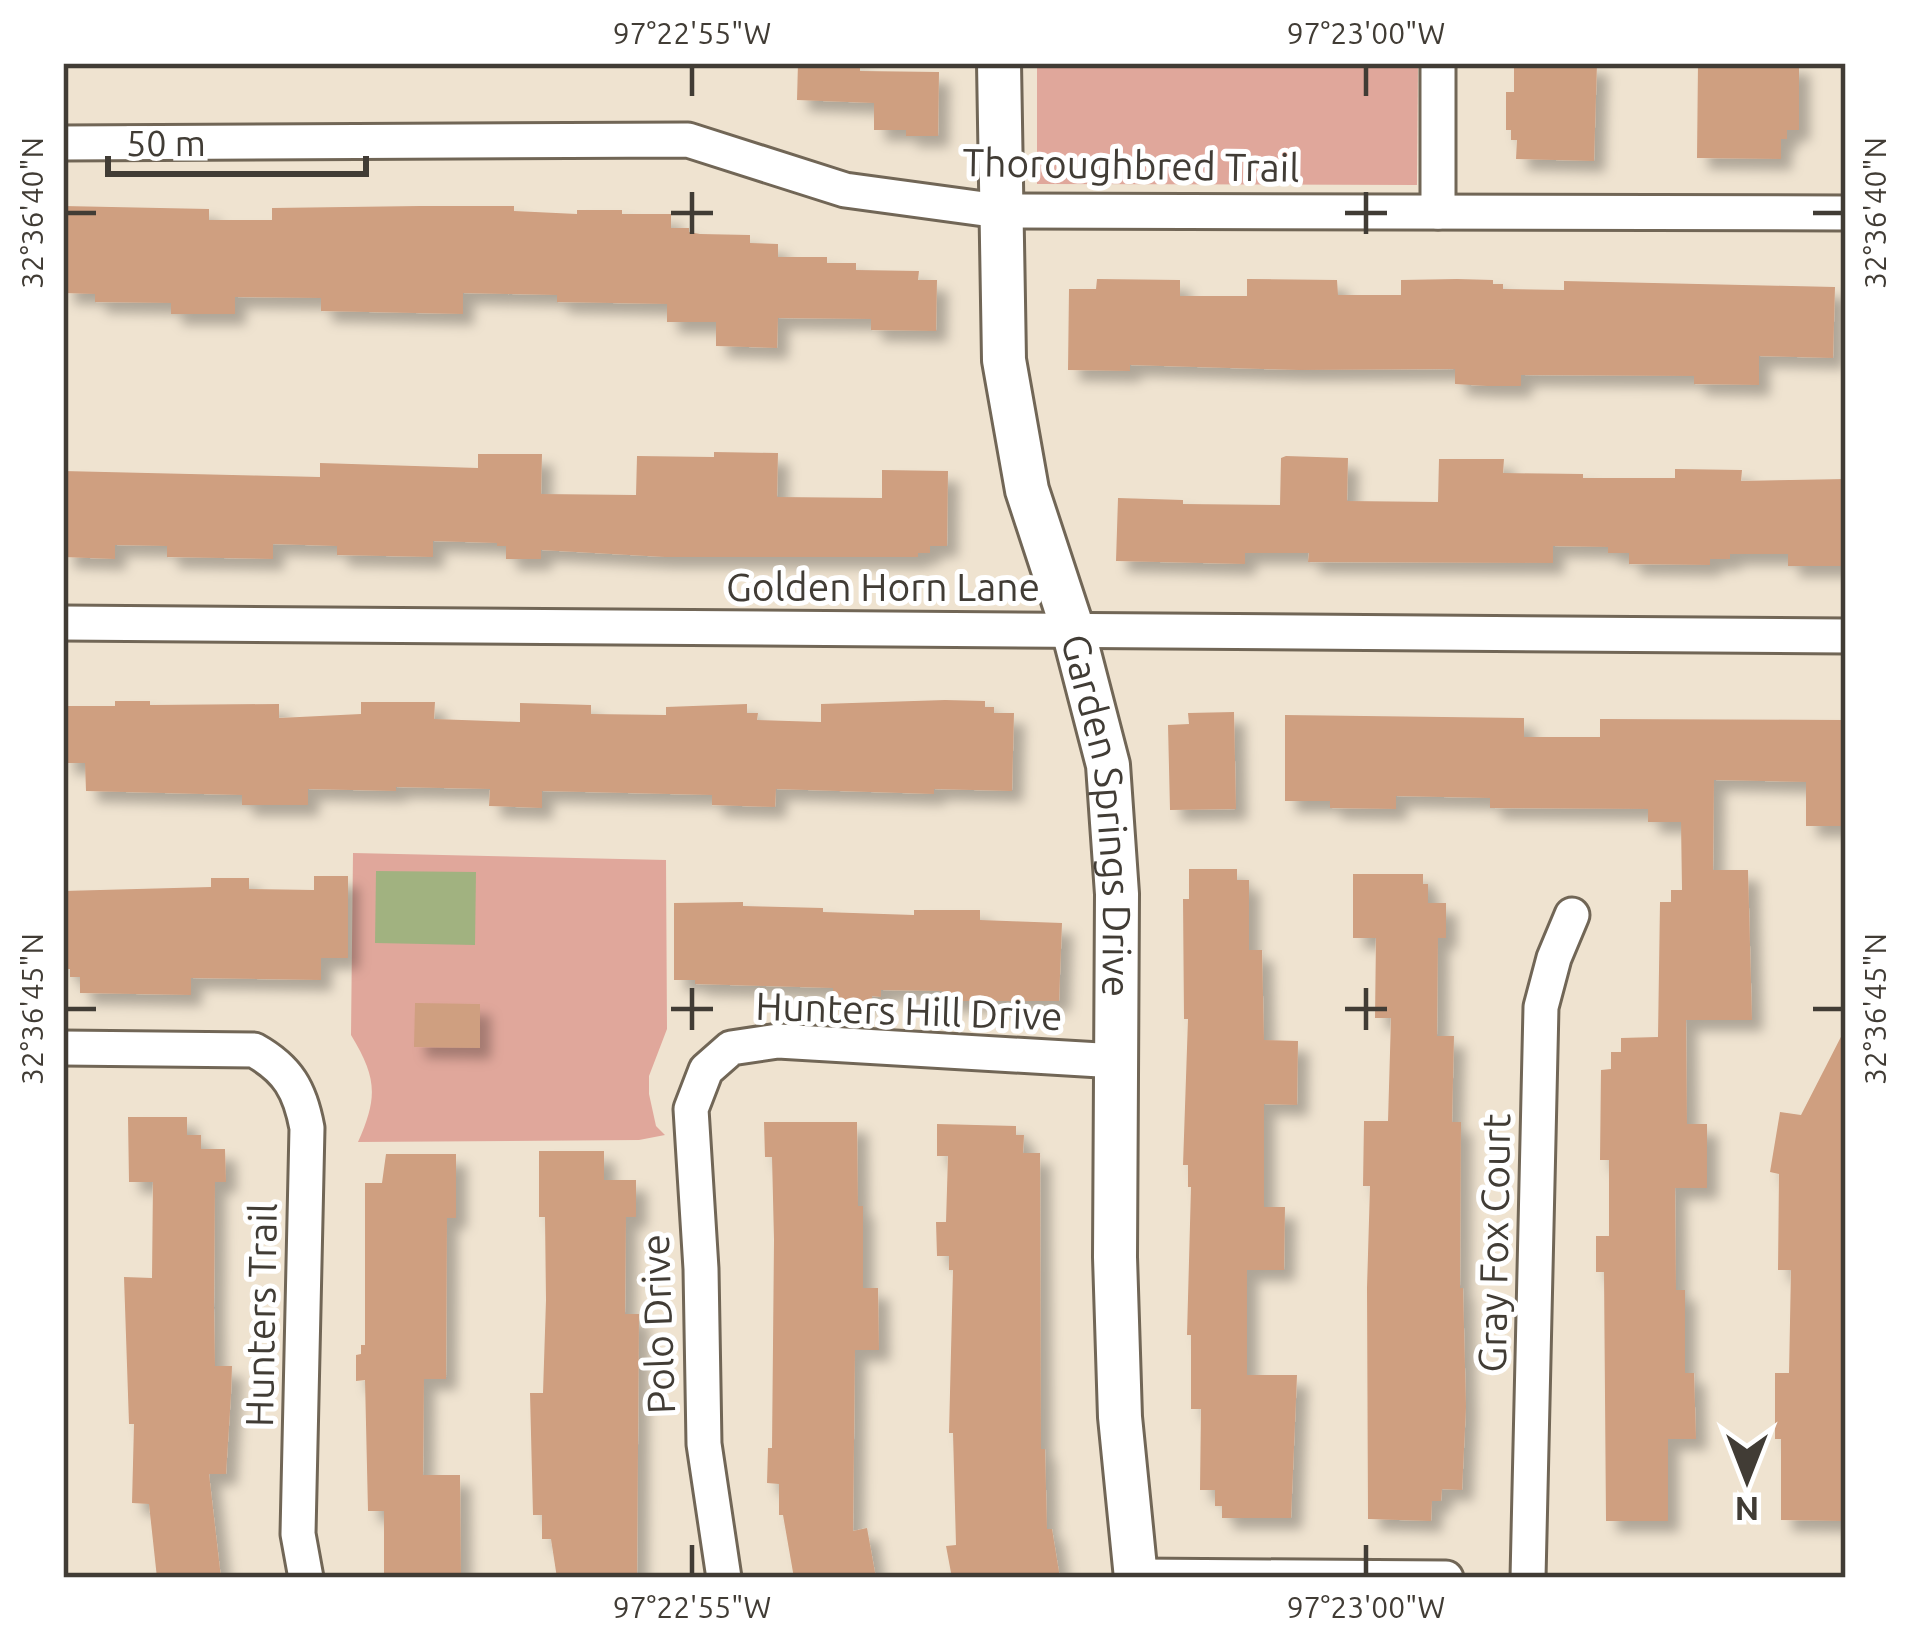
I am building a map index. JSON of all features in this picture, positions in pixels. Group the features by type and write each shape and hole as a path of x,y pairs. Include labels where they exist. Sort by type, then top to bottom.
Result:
{"street":[{"name":"Garden Springs Drive","path":"999,63 1004,360 1023,469 1108,764 1117,894 1119,1388 1136,1577"},
{"path":"1438,63 1438,212"},
{"name":"Thoroughbred Trail","path":"63,143 688,140 845,190 999,211 1846,213"},
{"name":"Golden Horn Lane","path":"63,623 1846,636"},
{"name":"Gray Fox Court","path":"1528,1578 1541,1006 1572,915"},
{"name":"Hunters Hill Drive","path":"706,1070 731,1048 778,1041 1117,1060"},
{"name":"Hunters Trail","path":"63,1048 254,1050 276,1062 295,1084 308,1128 298,1534 306,1578"},
{"name":"Polo Drive","path":"706,1070 691,1109 704,1444 724,1578"},
{"path":"1136,1577 1446,1578"}],"shaded area":[{"path":"1037,63 1418,63 1417,185 1037,184"},
{"path":"353,853 666,860 667,1029 649,1076 656,1126 665,1135 639,1140 358,1142 372,1088 351,1035"},
{"path":"376,871 476,872 475,945 375,943"}],"building":[{"path":"798,63 860,63 860,71 939,72 938,136 874,130 874,103 797,100"},
{"path":"1514,63 1597,63 1594,161 1516,159 1517,140 1511,140 1511,130 1506,130 1506,92 1514,92"},
{"path":"1698,63 1799,63 1799,130 1787,130 1787,139 1781,139 1781,159 1697,158"},
{"path":"63,206 209,209 209,220 272,220 272,208 420,206 671,214 671,228 750,235 750,243 778,244 778,257 827,257 827,263 856,263 856,270 919,271 918,280 937,280 936,331 871,330 871,319 778,318 777,348 716,346 716,322 667,322 667,304 557,302 557,295 463,293 463,314 321,311 321,298 235,297 235,314 171,314 171,303 95,302 95,294 63,293"},
{"path":"1097,279 1180,280 1180,296 1247,296 1247,279 1337,280 1338,295 1401,295 1401,280 1457,279 1493,280 1493,284 1503,284 1503,289 1564,290 1564,281 1835,287 1833,358 1759,356 1759,385 1694,384 1694,376 1521,375 1521,386 1487,386 1455,384 1455,369 1130,365 1130,371 1068,370 1069,289 1096,289"},
{"path":"714,452 778,453 777,497 882,498 882,470 948,471 947,546 930,546 930,553 918,553 918,557 665,557 541,550 541,559 506,559 506,546 497,543 433,541 433,557 337,555 337,546 273,544 273,559 167,557 167,546 115,545 115,559 63,557 63,471 320,477 320,463 478,468 478,454 542,454 541,494 636,495 637,456 714,457"},
{"path":"1281,458 1348,458 1347,501 1438,502 1439,459 1504,459 1503,473 1583,474 1583,478 1675,478 1675,469 1742,470 1741,481 1846,479 1846,566 1788,566 1788,554 1730,554 1730,559 1710,559 1710,565 1629,564 1629,553 1608,553 1608,547 1553,546 1553,563 1308,562 1309,553 1245,553 1245,564 1116,561 1118,498 1280,505"},
{"path":"115,701 279,704 279,718 361,714 361,702 435,702 434,719 520,722 520,703 591,705 591,714 666,715 666,707 747,704 747,713 758,713 757,720 821,722 821,704 985,701 994,713 1014,713 1012,791 934,789 934,794 776,789 775,807 712,805 712,795 542,791 542,808 489,806 490,789 396,787 396,791 308,789 308,805 242,805 242,795 86,791 85,763 63,763 63,706 115,706"},
{"path":"1234,712 1236,809 1170,810 1168,725 1189,724 1188,713"},
{"path":"1285,715 1524,718 1524,737 1600,737 1600,719 1846,720 1846,826 1806,826 1806,782 1714,780 1713,870 1748,870 1752,1020 1686,1020 1687,1124 1707,1124 1707,1188 1675,1188 1676,1290 1685,1290 1685,1373 1694,1373 1696,1439 1668,1439 1668,1521 1606,1521 1604,1272 1596,1272 1596,1236 1609,1236 1609,1160 1600,1160 1601,1070 1611,1069 1611,1052 1621,1052 1621,1038 1658,1037 1660,902 1671,902 1671,890 1682,890 1681,822 1648,822 1648,809 1490,808 1490,798 1396,796 1396,809 1330,808 1330,801 1285,801"},
{"path":"1189,869 1237,869 1237,880 1249,880 1249,950 1262,950 1264,1040 1298,1041 1297,1105 1264,1104 1264,1207 1285,1207 1284,1270 1247,1270 1247,1375 1297,1375 1291,1518 1222,1518 1222,1506 1215,1506 1215,1490 1200,1490 1201,1409 1191,1409 1191,1335 1187,1335 1191,1187 1188,1165 1183,1165 1188,1019 1184,1019 1183,899 1189,899"},
{"path":"1353,874 1423,874 1428,903 1446,903 1446,938 1438,938 1437,1036 1454,1036 1452,1122 1461,1122 1460,1288 1466,1407 1462,1490 1442,1489 1441,1501 1432,1501 1431,1521 1368,1519 1370,1186 1363,1186 1364,1121 1388,1121 1391,1018 1375,1018 1376,938 1353,938"},
{"path":"314,876 348,876 348,958 321,958 321,980 191,978 191,995 80,993 80,977 70,977 70,969 63,969 63,891 211,887 211,878 249,878 249,889 314,890"},
{"path":"743,902 743,906 823,908 823,912 914,915 914,910 980,910 980,920 1062,923 1059,1001 942,1001 942,991 881,990 881,997 872,996 872,1001 833,1000 833,988 674,980 674,903"},
{"path":"415,1003 480,1004 480,1048 414,1047"},
{"path":"1846,1027 1846,1503 1843,1521 1781,1520 1775,1373 1789,1373 1791,1270 1778,1270 1779,1174 1770,1172 1780,1112 1801,1115"},
{"path":"128,1117 187,1117 187,1135 201,1135 201,1149 225,1149 226,1182 215,1182 215,1366 232,1366 231,1394 226,1474 209,1474 221,1578 157,1578 149,1504 132,1503 134,1424 129,1424 124,1277 152,1278 153,1182 129,1182"},
{"path":"764,1122 857,1122 863,1288 878,1288 879,1350 855,1350 853,1531 867,1528 876,1578 794,1578 783,1515 779,1515 779,1484 767,1483 768,1448 772,1448 774,1240 772,1157 765,1157"},
{"path":"937,1124 1016,1126 1016,1135 1024,1135 1023,1153 1040,1153 1041,1449 1045,1449 1047,1529 1052,1529 1060,1578 952,1578 946,1546 956,1545 953,1433 949,1433 953,1270 949,1270 949,1256 937,1256 936,1222 946,1222 948,1156 937,1156"},
{"path":"539,1151 604,1151 604,1180 636,1180 636,1217 626,1217 625,1314 639,1314 637,1578 557,1578 551,1539 542,1539 542,1515 533,1515 530,1393 543,1393 546,1300"},
{"path":"386,1154 456,1154 456,1218 447,1218 446,1379 424,1379 423,1475 460,1475 461,1578 384,1578 384,1511 368,1511 365,1380 356,1381 356,1355 365,1345 365,1183 382,1183"}]}
